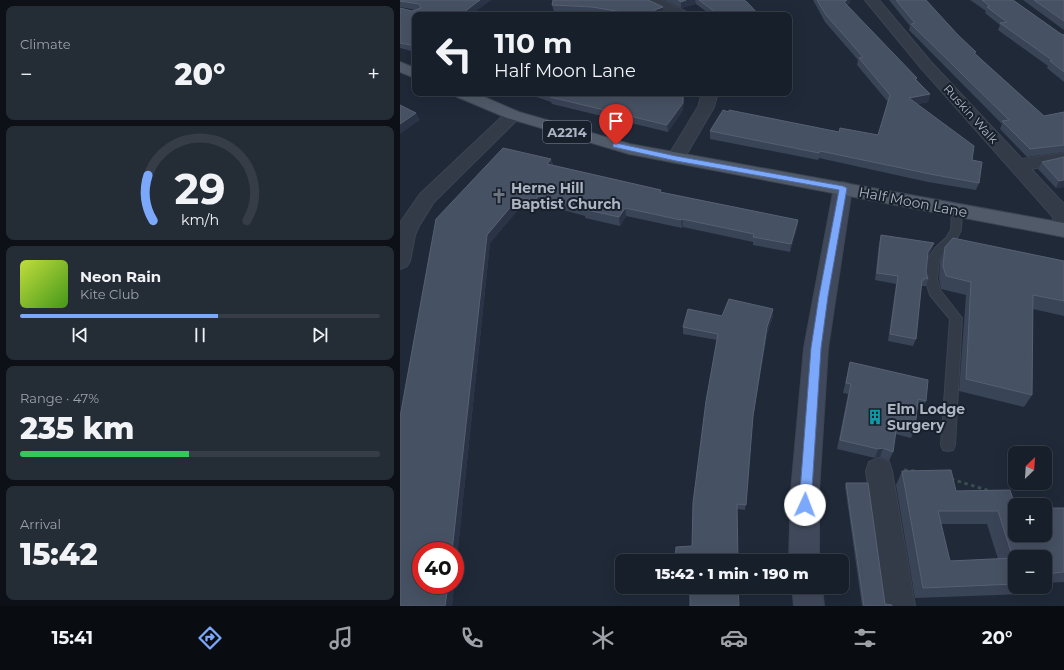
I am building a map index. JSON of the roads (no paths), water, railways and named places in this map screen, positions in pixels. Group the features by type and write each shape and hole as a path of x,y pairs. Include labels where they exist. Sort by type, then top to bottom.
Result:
{"main road":[{"path":"400,67 412,72"},
{"name":"Half Moon Lane","path":"468,96 513,115 630,149 1064,230"}],"street":[{"path":"650,0 676,12"},
{"name":"Ruskin Walk","path":"872,0 926,65 1060,212 1063,216 1064,230"},
{"path":"676,158 706,107 709,96"},
{"path":"400,261 405,235 409,225 427,198 513,115"},
{"path":"1017,165 1064,158"},
{"path":"804,554 805,491 816,348 843,188"},
{"path":"879,471 900,606"},
{"path":"808,594 809,606"}],"lane":[{"path":"948,445 956,318 934,292 932,279 933,260 939,251 950,241 956,230 957,210"}],"place":[{"name":"Herne Hill Baptist Church","path":"499,196"},
{"name":"Elm Lodge Surgery","path":"875,417"}]}
